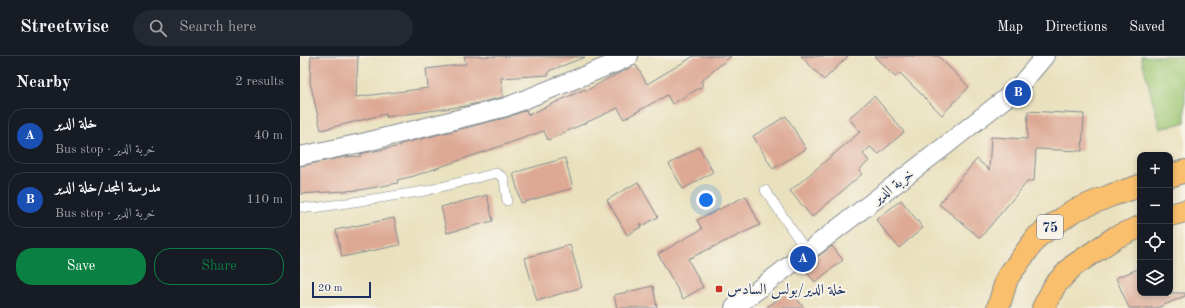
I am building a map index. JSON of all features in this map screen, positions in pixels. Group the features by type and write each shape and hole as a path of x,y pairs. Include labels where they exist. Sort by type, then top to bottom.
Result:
{"highway":[{"path":"1173,175 1185,171"},
{"name":"75","path":"998,308 1007,278 1037,237 1072,211 1137,187"},
{"path":"1173,214 1185,211"},
{"path":"1043,308 1054,285 1073,266 1116,238 1137,228"}],"street":[{"path":"300,156 366,142 506,107 618,62 629,56"},
{"name":"خربة الدير","path":"734,308 1016,90 1045,56"}],"lane":[{"path":"300,207 314,208 425,191 496,173 504,178 507,201"},
{"path":"765,190 807,252"}],"green space":[{"path":"1141,56 1185,56 1185,122 1160,129"}],"building":[{"path":"311,56 358,56 356,97 428,88 426,69 466,64 464,56 585,57 549,71 549,75 501,78 503,97 465,106 386,117 386,114 321,130 310,82"},
{"path":"694,56 731,56 701,81 703,86 672,104 667,95 624,119 618,108 548,140 544,131 414,176 397,180 398,183 360,190 300,194 300,166 345,157 361,156 360,154 400,146 400,144 509,117 526,110 528,115 585,89 586,91 636,65 647,84"},
{"path":"801,56 848,56 824,80"},
{"path":"874,56 938,56 969,87 942,115 900,73 895,77"},
{"path":"874,96 904,132 879,154 870,147 863,154 869,161 859,170 862,174 812,217 790,191 860,132 849,118"},
{"path":"1028,111 1084,114 1082,151 1036,149 1034,181 1028,181 980,238 939,204 977,159 989,170 991,137 1027,139"},
{"path":"786,116 806,149 773,169 753,136"},
{"path":"699,147 713,172 683,189 669,164"},
{"path":"565,158 573,188 521,203 513,173"},
{"path":"638,182 658,217 642,226 641,223 641,227 627,235 607,200"},
{"path":"487,195 493,221 447,233 441,207"},
{"path":"746,196 760,225 688,259 703,287 683,299 658,254 702,229 697,220"},
{"path":"901,200 923,228 899,248 876,220"},
{"path":"394,218 400,245 342,257 336,230"},
{"path":"570,245 582,287 537,301 525,258"},
{"path":"832,246 843,260 815,282 803,268"},
{"path":"1137,269 1137,296 1173,296 1173,293 1185,293 1185,296 1157,308 1129,308 1116,278"},
{"path":"653,286 657,308 617,308 614,295"},
{"path":"790,290 804,308 766,308"}],"place":[{"name":"مدرسة المجد/خلة الدير","path":"1018,93"},
{"name":"خلة الدير","path":"803,259"},
{"name":"خلة الدير/بولس السادس","path":"719,289"}]}
